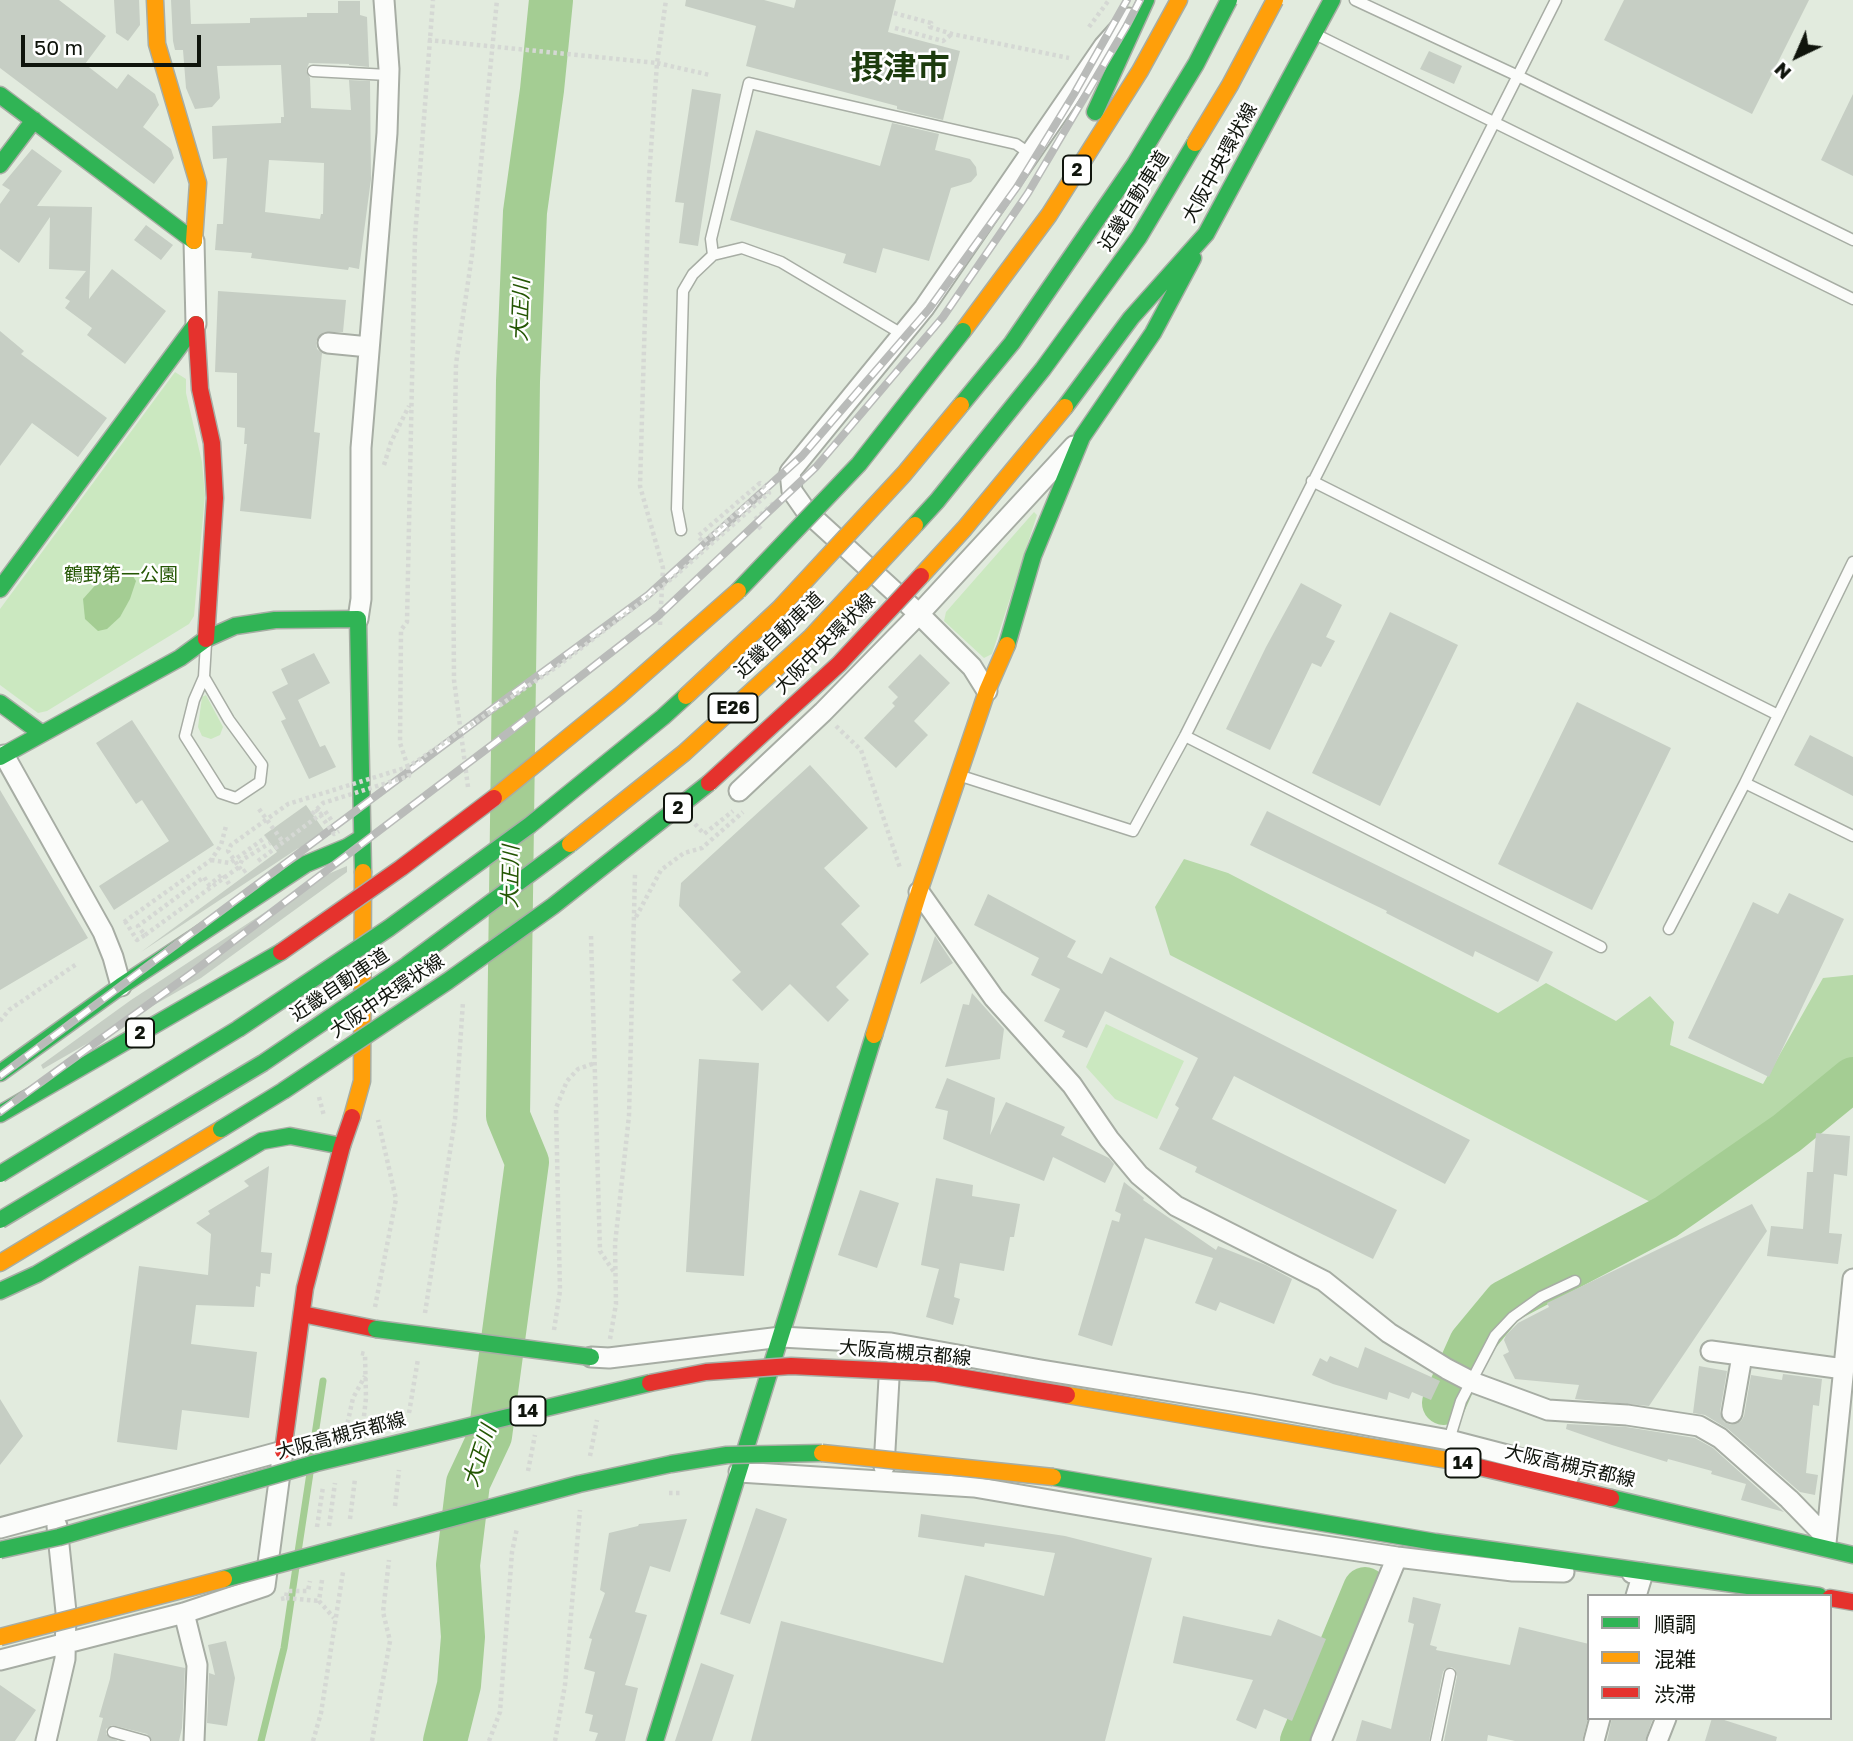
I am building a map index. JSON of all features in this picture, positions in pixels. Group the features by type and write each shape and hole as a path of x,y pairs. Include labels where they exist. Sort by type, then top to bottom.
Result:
{"main road":[{"path":"155,0 157,44 198,183 194,241"},
{"path":"1049,215 1146,0"},
{"name":"2","path":"0,1114 281,952 401,868 521,778 619,696 741,587 859,464 963,331 1049,215 1140,71 1179,0"},
{"name":"近畿自動車道","path":"0,1174 238,1029 389,928 530,825 663,717 780,608 904,474 1012,343 1135,164 1196,64 1228,0"},
{"name":"近畿自動車道","path":"0,1220 263,1063 417,957 554,858 684,753 811,637 937,501 1043,369 1139,237 1230,85 1275,0"},
{"name":"大阪中央環状線","path":"0,1263 283,1091 459,973 553,906 711,782 839,664 964,530 1065,407 1131,318 1206,234 1332,0"},
{"path":"0,95 194,241"},
{"path":"0,165 34,120"},
{"path":"655,1741 919,892 987,691 1003,658 1033,556 1082,437 1153,333 1206,234"},
{"path":"0,589 196,324"},
{"path":"196,324 200,389 212,443 215,498 206,639"},
{"path":"2,756 180,658 206,639 235,626 254,622 358,619 363,837 362,1082 342,1146 305,1288 284,1451"},
{"path":"0,703 41,733"},
{"path":"0,1073 121,986 306,864 347,847 363,837"},
{"path":"0,1290 37,1274 262,1141 289,1136 342,1146"},
{"path":"302,1314 376,1329 591,1357"},
{"name":"大阪高槻京都線","path":"0,1550 59,1538 316,1463 613,1390 706,1372 791,1366 934,1373 1459,1462 1656,1508 1826,1543 1853,1555"},
{"path":"0,1637 89,1616 579,1483 727,1455 835,1453 1053,1477 1435,1542 1808,1594"},
{"path":"1832,1598 1853,1602"}],"street":[{"path":"358,619 361,599 361,448 387,133 388,75 384,0"},
{"path":"987,691 972,667 919,614 806,511 792,491 790,472 924,308 1104,46 1146,0"},
{"path":"194,241 196,324"},
{"path":"328,343 369,347"},
{"path":"743,800 1082,437"},
{"path":"2,756 103,932 121,986"},
{"path":"919,892 994,998 1072,1085 1109,1139 1139,1175 1176,1206 1324,1281 1389,1333 1461,1376 1548,1410 1627,1415 1699,1426 1720,1438 1790,1499 1826,1543"},
{"path":"1826,1543 1853,1279"},
{"path":"591,1357 609,1358 781,1337 891,1343 1450,1440 1526,1460 1656,1508"},
{"path":"883,1481 891,1343"},
{"path":"1711,1351 1844,1369"},
{"path":"1732,1413 1742,1356"},
{"path":"0,1528 284,1451 265,1586 184,1612 0,1660"},
{"path":"739,1472 974,1487 1260,1536 1513,1571 1643,1573 1637,1594"},
{"path":"47,1741 65,1659 66,1612 56,1514"},
{"path":"1321,1741 1397,1557"},
{"path":"184,1612 197,1665 194,1741"},
{"path":"1594,1741 1599,1720"},
{"path":"1657,1741 1665,1720"}],"lane":[{"path":"1355,0 1518,76 1853,240"},
{"path":"958,775 1133,831 1185,736 1311,481 1556,0"},
{"path":"1315,34 1853,299"},
{"path":"313,71 388,75"},
{"path":"713,255 711,239 750,83 1016,144 1029,153"},
{"path":"681,530 677,509 683,292 693,274 713,255 742,248 781,262 902,334"},
{"path":"1311,481 1778,715"},
{"path":"1669,929 1745,783 1853,562"},
{"path":"204,677 229,720 262,765 260,782 236,798 221,793 185,736 194,700 204,677 206,639"},
{"path":"1185,736 1601,947"},
{"path":"1745,783 1853,836"},
{"path":"1450,1440 1461,1401 1461,1376 1513,1317 1541,1297 1575,1281"},
{"path":"1436,1741 1450,1674"},
{"path":"113,1732 145,1741"}],"path":[{"path":"272,850 323,803 409,776 400,743 401,631 407,622 415,236 433,0"},
{"path":"894,13 931,23 930,27 953,34 1069,58"},
{"path":"895,28 943,41 953,34"},
{"path":"428,40 657,63 710,75"},
{"path":"380,477 391,442 411,402"},
{"path":"243,873 228,851 231,845 288,804 408,767 558,666 664,584 769,493 760,483 698,536 703,542 761,492"},
{"path":"770,524 762,531 753,521 776,501"},
{"path":"835,726 861,750 902,874"},
{"path":"635,918 661,870 684,853 702,848 743,800"},
{"path":"259,809 279,837"},
{"path":"326,811 339,831 334,834 315,813 326,811"},
{"path":"116,927 211,860 221,845 226,826"},
{"path":"211,860 230,863 266,837"},
{"path":"125,921 137,940 240,867 242,860 270,843"},
{"path":"145,935 138,926 204,877 209,885 223,874"},
{"path":"591,936 600,1251 615,1273"},
{"path":"0,1021 9,1010 78,963"},
{"path":"375,1311 396,1199 378,1120"},
{"path":"345,1434 353,1398 366,1376"},
{"path":"589,1459 599,1409"},
{"path":"328,1535 335,1482"},
{"path":"555,1741 565,1685 582,1497"},
{"path":"319,1601 323,1574"},
{"path":"286,1598 287,1591 308,1591"},
{"path":"279,1599 319,1601 335,1618"}],"green space":[{"name":"鶴野第一公園","path":"175,372 186,379 186,393 202,462 205,495 194,616 189,624 47,711 38,713 0,685 0,609"},
{"path":"1034,512 1037,515 992,654 984,658 944,621 946,612"},
{"path":"206,695 223,727 220,735 211,739 202,736 198,727 202,697"},
{"path":"1106,1024 1184,1061 1157,1119 1115,1099 1086,1067"}],"shaded area":[{"path":"120,568 131,573 136,581 130,599 120,617 107,629 98,631 85,619 83,599 108,571"},
{"path":"1184,859 1228,873 1498,1013 1546,983 1616,1021 1650,996 1674,1022 1670,1045 1763,1084 1823,978 1853,975 1853,1064 1780,1125 1664,1209 1170,955 1155,907"}],"building":[{"path":"0,0 59,0 106,36 85,64 117,89 128,74 155,94 159,105 143,127 171,149 174,158 154,184 0,68"},
{"path":"114,0 139,0 140,25 128,41 116,33"},
{"path":"171,0 190,0 191,24 250,23 250,18 307,17 307,13 338,13 338,1 360,1 360,15 367,17 369,67 309,63 306,71 310,78 311,108 351,110 349,80 370,81 371,179 359,269 349,267 348,270 251,258 252,253 215,250 217,224 223,224 227,158 213,159 212,126 281,123 281,117 284,117 281,65 217,66 220,98 212,107 195,109 186,88 183,50 175,50","holes":["269,160 324,163 323,214 320,219 265,212"]},
{"path":"686,0 764,0 794,8 796,0 896,0 888,32 960,51 943,120 746,66 756,26 685,6"},
{"path":"1624,0 1809,0 1752,114 1604,40"},
{"path":"1429,51 1462,66 1454,84 1420,69"},
{"path":"692,89 721,94 698,246 679,243 684,203 675,202"},
{"path":"1853,94 1853,176 1821,160"},
{"path":"892,123 939,134 935,150 970,159 976,167 977,175 971,182 951,188 929,261 883,248 876,273 843,263 846,254 730,220 756,130 880,166"},
{"path":"32,149 62,171 37,206 92,207 89,299 112,269 166,311 125,364 87,335 92,328 65,308 70,301 65,298 86,271 49,269 50,217 19,263 0,249 0,204 10,190 2,185"},
{"path":"146,225 173,245 161,260 134,240"},
{"path":"218,291 346,300 343,332 324,332 316,341 317,349 322,353 314,432 320,433 311,519 240,511 247,444 244,444 245,428 237,427 237,373 215,372"},
{"path":"0,331 24,351 21,354 107,418 78,457 32,423 0,466"},
{"path":"1301,583 1342,605 1326,637 1335,641 1321,667 1312,663 1270,750 1226,729"},
{"path":"1390,612 1458,645 1380,806 1312,773"},
{"path":"314,653 330,683 298,700 320,747 325,745 336,767 309,779 281,721 286,719 272,692 288,684 281,669"},
{"path":"920,654 950,683 914,721 928,735 896,768 864,738 895,706 892,703 898,697 888,687"},
{"path":"1577,702 1671,748 1592,910 1498,864"},
{"path":"132,720 214,845 114,910 99,886 169,841 142,800 136,804 96,743"},
{"path":"1810,735 1853,757 1853,796 1794,765"},
{"path":"810,765 868,828 824,868 860,906 841,924 869,954 836,987 849,1000 828,1022 790,984 762,1011 732,980 741,972 679,906 681,883"},
{"path":"0,790 88,938 0,990"},
{"path":"306,805 328,836 297,849 141,952 277,852 264,835"},
{"path":"1267,811 1553,952 1538,982 1475,951 1473,957 1386,913 1387,911 1250,845"},
{"path":"347,866 347,872 201,978 43,1069 41,1065 131,1000 314,880"},
{"path":"1789,893 1844,919 1769,1077 1688,1038 1753,902 1778,914"},
{"path":"988,894 1076,941 1067,957 1102,974 1110,957 1470,1140 1445,1184 1234,1076 1212,1119 1397,1210 1373,1259 1195,1172 1197,1167 1159,1149 1179,1108 1175,1105 1198,1058 1105,1011 1087,1048 1062,1037 1065,1031 1044,1021 1060,989 1031,975 1039,958 974,925"},
{"path":"935,936 953,963 920,984"},
{"path":"972,993 1004,1029 1000,1059 945,1067 963,1004 969,1005"},
{"path":"699,1059 759,1063 744,1276 686,1272"},
{"path":"947,1078 995,1098 990,1135 1006,1102 1065,1127 1061,1135 1109,1158 1114,1164 1105,1183 1053,1157 1044,1181 943,1139 948,1111 935,1108"},
{"path":"1816,1133 1850,1136 1847,1176 1834,1174 1829,1233 1842,1234 1838,1264 1767,1256 1771,1226 1803,1229 1807,1172 1813,1172"},
{"path":"269,1166 261,1252 272,1253 270,1274 261,1273 260,1287 256,1286 254,1307 196,1305 191,1344 257,1352 249,1418 182,1410 177,1450 117,1442 139,1266 208,1275 211,1234 196,1223 210,1214 208,1211 249,1186 244,1181"},
{"path":"936,1178 973,1185 972,1196 1020,1204 1004,1271 960,1263 954,1297 960,1299 953,1325 926,1317 939,1269 921,1265"},
{"path":"1124,1182 1144,1198 1143,1200 1216,1250 1218,1246 1266,1265 1292,1279 1274,1324 1220,1302 1216,1311 1195,1303 1213,1258 1145,1238 1112,1346 1078,1335 1112,1220 1119,1222 1121,1214 1115,1211"},
{"path":"860,1190 899,1203 877,1268 838,1255"},
{"path":"1752,1204 1767,1231 1649,1406 1575,1399 1579,1385 1515,1379 1503,1355 1509,1352 1504,1340 1506,1335 1518,1323 1549,1307 1547,1303"},
{"path":"1365,1347 1440,1381 1431,1400 1412,1392 1409,1399 1389,1392 1387,1400 1312,1375 1320,1358 1327,1362 1330,1356 1358,1368"},
{"path":"1699,1366 1727,1371 1720,1412 1724,1422 1731,1425 1741,1421 1744,1416 1751,1375 1782,1380 1783,1374 1822,1379 1819,1406 1813,1405 1806,1473 1818,1475 1815,1495 1800,1492 1728,1429 1705,1415 1693,1413"},
{"path":"0,1399 23,1436 0,1465"},
{"path":"1567,1424 1626,1427 1695,1438 1713,1448 1784,1512 1741,1500 1746,1484 1711,1474 1712,1471 1668,1459 1667,1462 1612,1445 1566,1429"},
{"path":"756,1508 787,1519 750,1624 720,1614"},
{"path":"921,1514 1065,1536 1152,1558 1105,1741 751,1741 781,1621 943,1663 965,1575 1044,1596 1055,1553 985,1543 984,1547 918,1537"},
{"path":"687,1519 670,1572 650,1566 635,1612 647,1615 625,1685 638,1688 625,1741 595,1741 598,1733 589,1731 593,1715 585,1713 595,1672 584,1669 592,1639 589,1638 605,1593 600,1590 609,1533 639,1524"},
{"path":"1413,1597 1441,1604 1430,1645 1437,1647 1436,1650 1510,1665 1519,1627 1587,1644 1587,1720 1582,1741 1515,1741 1488,1735 1487,1741 1444,1741 1457,1676 1455,1669 1451,1667 1443,1672 1429,1741 1356,1741 1362,1720 1391,1729 1414,1624 1408,1622"},
{"path":"1183,1616 1271,1636 1278,1619 1326,1639 1292,1721 1264,1709 1256,1729 1236,1720 1253,1680 1173,1663"},
{"path":"226,1641 235,1678 227,1726 207,1723 209,1673 215,1675 208,1645"},
{"path":"114,1653 185,1668 179,1741 152,1741 147,1734 112,1725 106,1729 106,1734 118,1741 97,1741 103,1718 99,1717"},
{"path":"701,1663 734,1675 712,1741 675,1741"},
{"path":"0,1685 36,1710 15,1741 0,1741"},
{"path":"1612,1720 1652,1720 1645,1741 1607,1741"},
{"path":"1711,1720 1724,1720 1777,1737 1776,1741 1705,1741"}],"waterway":[{"name":"大正川","path":"445,1741 459,1685 463,1637 458,1565 468,1483 490,1436 527,1162 508,1116 518,381 525,212 551,0"},
{"path":"1444,1403 1471,1343 1505,1302 1666,1217 1787,1133 1853,1079"},
{"path":"312,1455 323,1381"},
{"path":"298,1552 310,1473"},
{"path":"261,1741 284,1648 296,1567"},
{"path":"1302,1741 1365,1589"}],"railway":[{"path":"0,1076 648,595 802,456 929,309 1017,187 1127,0"},
{"path":"0,1112 193,972 658,616 816,467 943,317 1028,193 1140,0"}],"traffic: fast":[{"path":"1095,112 1146,0"},
{"path":"961,405 1012,343 1135,164 1196,64 1229,0"},
{"path":"1065,407 1131,318 1206,234 1332,0"},
{"path":"0,95 194,241"},
{"path":"0,165 34,120"},
{"path":"915,525 1043,369 1139,237 1195,143"},
{"path":"1007,645 1033,556 1082,437 1153,333 1193,258"},
{"path":"0,589 196,324"},
{"path":"738,591 859,464 963,331"},
{"path":"0,757 180,658 206,639 235,626 275,620 358,619 363,872"},
{"path":"0,1174 238,1029 389,928 530,825 686,696"},
{"path":"0,703 41,733"},
{"path":"221,1129 448,981 553,906 709,783"},
{"path":"0,1073 121,986 306,864 347,847 363,837"},
{"path":"0,1220 263,1063 407,965 570,844"},
{"path":"0,1114 281,952"},
{"path":"655,1741 874,1035"},
{"path":"0,1291 37,1274 262,1141 290,1136 342,1146"},
{"path":"376,1329 591,1357"},
{"path":"0,1550 59,1537 316,1463 650,1383"},
{"path":"224,1579 579,1484 671,1464 727,1455 822,1453"},
{"path":"1053,1477 1435,1542 1805,1594"},
{"path":"1611,1498 1853,1555"}],"traffic: slow":[{"path":"155,0 157,44 198,183 194,241"},
{"path":"963,331 1049,215 1140,71 1179,0"},
{"path":"1195,143 1230,85 1275,0"},
{"path":"686,696 780,608 904,474 961,405"},
{"path":"921,576 964,529 1065,407"},
{"path":"570,844 684,753 811,637 915,525"},
{"path":"494,798 619,696 738,591"},
{"path":"874,1035 987,691 1007,645"},
{"path":"352,1117 362,1081 363,872"},
{"path":"0,1263 221,1129"},
{"path":"1067,1395 1453,1461"},
{"path":"822,1453 1053,1477"},
{"path":"0,1637 224,1579"}],"traffic: jam":[{"path":"196,324 200,389 212,443 215,498 206,639"},
{"path":"709,783 839,664 921,576"},
{"path":"281,952 401,868 494,798"},
{"path":"283,1451 305,1288 352,1117"},
{"path":"302,1314 376,1329"},
{"path":"650,1383 706,1372 791,1366 935,1373 1067,1395"},
{"path":"1453,1461 1611,1498"},
{"path":"1832,1598 1853,1602"}],"district":[{"name":"摂津市","path":"900,69"}]}
